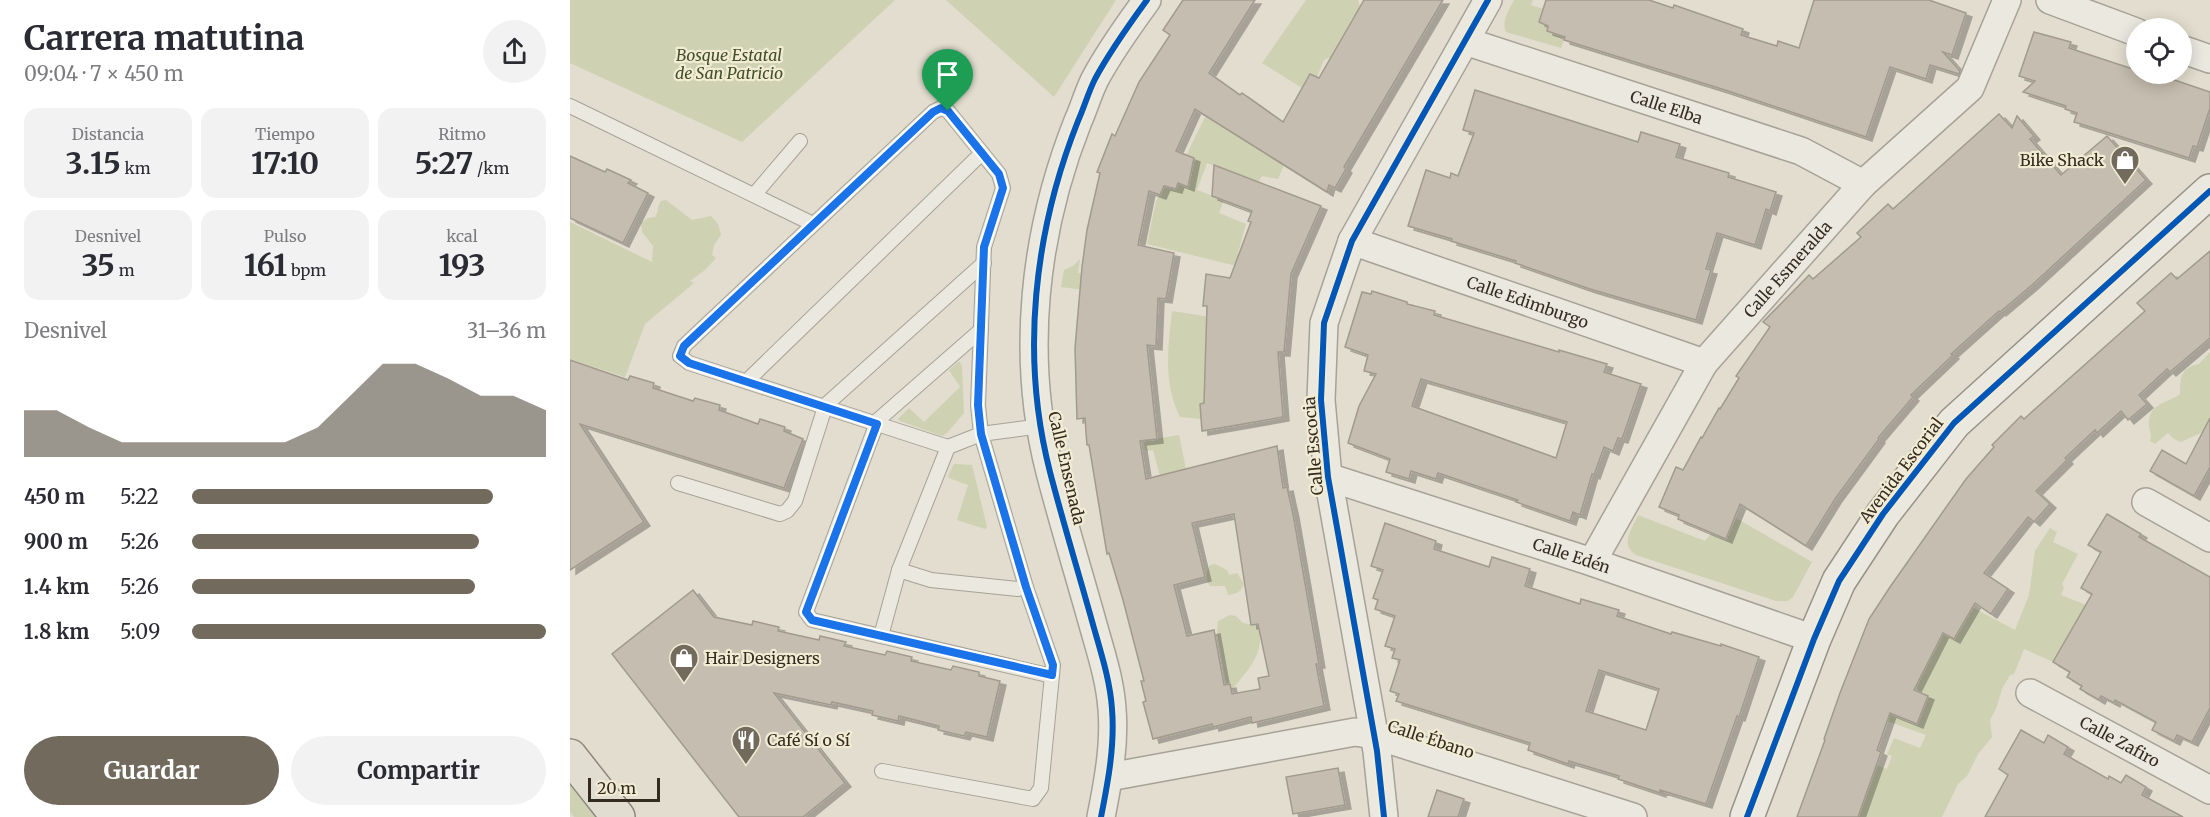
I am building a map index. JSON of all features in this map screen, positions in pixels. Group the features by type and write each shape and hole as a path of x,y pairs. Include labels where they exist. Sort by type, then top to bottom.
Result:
{"main road":[{"path":"570,756 618,817"}],"street":[{"name":"Calle Ensenada","path":"1101,817 1109,777 1112,710 1106,672 1050,470 1041,426 1034,350 1038,268 1050,210 1067,150 1094,81 1118,40 1147,0"},
{"name":"Calle Escocia","path":"1384,817 1374,735 1328,477 1321,400 1324,323 1352,241 1488,0"},
{"name":"Calle Esmeralda","path":"1593,562 1704,363 1863,184 1970,88 2007,0"},
{"path":"2050,0 2126,28"},
{"name":"Calle Elba","path":"1465,40 1801,151 1863,184"},
{"path":"2192,53 2210,59"},
{"name":"Avenida Escorial","path":"1747,817 1814,639 1839,580 1883,514 1954,423 2210,191"},
{"name":"Calle Edimburgo","path":"1352,241 1704,363"},
{"name":"Calle Edén","path":"1328,477 1593,562 1814,639"},
{"path":"2146,502 2210,538"},
{"name":"Calle Zafiro","path":"2030,693 2210,790"},
{"name":"Calle Ébano","path":"1109,777 1355,732 1374,735 1633,817"}],"lane":[{"path":"570,106 813,224"},
{"path":"882,771 1033,798 1041,788 1053,665 1026,587 981,434 978,405 984,247 1003,188 999,174 948,111 941,108 933,112 684,346 680,356 689,363 948,447 981,434 1041,426"},
{"path":"754,195 800,141"},
{"path":"748,382 982,153"},
{"path":"678,483 780,514 787,511 795,501 825,407 984,263"},
{"path":"981,330 878,420 806,612 812,620 1052,675"},
{"path":"881,636 899,570 948,447"},
{"path":"899,570 931,580 1018,589 1026,587"}],"green space":[{"name":"Bosque Estatal de San Patricio","path":"570,0 895,0 742,142 570,63"},
{"path":"946,0 1116,0 1054,97"},
{"path":"1306,0 1358,0 1360,6 1402,31 1396,39 1354,15 1331,57 1324,60 1317,77 1310,74 1302,88 1262,63"},
{"path":"1514,0 1533,0 1531,5 1543,9 1539,22 1548,26 1547,31 1561,36 1565,25 1568,28 1561,48 1506,32 1505,20"},
{"path":"1205,117 1284,165 1278,179 1262,176 1255,187 1241,176 1207,163 1197,190 1224,200 1219,213 1246,224 1238,253 1265,265 1285,278 1147,244 1156,201 1164,186 1176,188 1186,166 1185,158"},
{"path":"666,200 692,220 711,216 718,224 721,235 714,245 712,255 716,258 690,281 694,283 645,324 625,377 570,359 570,222 652,262 653,246 642,232 641,223 648,218 655,217 661,201"},
{"path":"1080,259 1078,273 1094,275 1092,291 1061,287 1064,270 1073,266"},
{"path":"1172,311 1223,319 1221,329 1206,329 1205,370 1212,403 1200,404 1201,419 1180,417 1171,391 1168,365"},
{"path":"2210,352 2210,429 2205,427 2201,433 2181,442 2168,433 2155,444 2150,441 2149,422 2153,410 2180,394 2181,378 2185,371 2199,364"},
{"path":"959,361 962,366 964,413 947,433 942,436 898,419 909,408 924,422 960,387 949,370"},
{"path":"1179,435 1186,469 1160,476 1153,450 1146,451 1143,441"},
{"path":"954,464 972,465 987,527 985,529 957,520 968,485 949,478"},
{"path":"1638,515 1705,541 1712,533 1726,538 1736,518 1812,562 1793,597 1788,601 1776,601 1636,555 1628,546 1628,536"},
{"path":"2050,528 2057,532 2053,542 2078,554 2062,584 2064,588 2061,595 2086,605 2053,662 2024,649 2014,674 2010,675 2002,689 1990,720 1992,737 1978,754 1967,776 1958,784 1942,817 1857,817 1868,762 1887,769 1892,756 1887,754 1894,738 1920,748 1926,735 1876,717 1882,708 1917,724 1928,697 1919,692 1881,611 1972,607 2015,630 2029,595 2035,551"},
{"path":"1215,564 1227,570 1229,575 1237,573 1244,584 1240,591 1228,595 1225,586 1210,586 1207,573 1210,565"},
{"path":"1230,615 1236,616 1243,623 1260,626 1260,638 1252,664 1228,695 1217,631 1218,621"},
{"path":"570,777 602,817 574,817 570,812"}],"building":[{"path":"1183,0 1255,0 1209,73 1283,122 1310,74 1319,78 1364,0 1443,0 1344,167 1346,169 1335,188 1329,185 1327,192 1195,109 1176,151 1194,158 1188,187 1178,183 1176,189 1164,186 1160,195 1149,191 1138,245 1174,253 1166,299 1158,298 1156,346 1147,345 1157,439 1140,441 1146,479 1277,446 1283,488 1287,487 1293,514 1324,706 1252,723 1251,717 1213,727 1212,724 1153,739 1143,702 1146,701 1141,681 1144,681 1123,600 1109,553 1107,554 1089,445 1087,445 1085,418 1077,419 1075,348 1087,230 1100,173 1097,172 1112,134 1115,136 1139,82 1170,35 1163,30","holes":["1234,514 1251,625 1258,624 1269,676 1258,678 1260,689 1232,694 1230,684 1224,685 1214,630 1187,636 1174,585 1205,577 1192,523"]},
{"path":"1546,0 1649,0 1673,8 1674,5 1743,29 1741,35 1777,46 1778,41 1799,48 1814,0 1929,0 1966,13 1952,55 1943,52 1960,71 1959,74 1930,65 1926,79 1890,67 1866,137 1564,40 1565,37 1547,31 1548,26 1539,22"},
{"path":"2034,32 2071,42 2069,48 2126,67 2126,84 2186,84 2210,92 2210,108 2197,147 2193,146 2189,158 2074,122 2077,113 2065,109 2066,106 2023,92 2035,81 2019,76"},
{"path":"1475,90 1638,142 1641,132 1680,144 1676,157 1729,173 1728,177 1776,192 1770,211 1766,209 1755,245 1717,233 1706,269 1711,270 1696,320 1590,289 1515,263 1516,261 1408,226 1426,170 1450,178 1451,173 1458,176 1474,133 1463,130"},
{"path":"1999,114 2012,128 2017,116 2034,136 2030,139 2061,175 2107,136 2146,180 2032,285 1951,354 1953,355 1911,395 1913,397 1878,438 1835,499 1806,546 1740,504 1726,539 1678,519 1679,515 1659,507 1676,467 1683,470 1739,378 1736,376 1770,327 1763,322 1809,275 1813,279 1861,237 1857,233 1888,204 1893,209"},
{"path":"570,156 605,172 607,169 631,180 628,183 648,193 623,243 570,218"},
{"path":"1214,165 1321,206 1291,274 1284,352 1278,352 1283,417 1202,431 1200,404 1204,403 1207,306 1203,306 1206,274 1230,278 1251,222 1248,221 1252,211 1212,196"},
{"path":"2210,251 2210,338 2170,372 2167,369 2139,395 2147,404 2128,420 2121,411 2097,433 2095,430 2065,458 2067,460 2036,491 2050,504 2034,522 2028,517 1984,573 2008,589 1991,614 1975,603 1954,639 1943,633 1914,690 1928,696 1917,724 1890,713 1877,750 1881,752 1858,817 1797,817 1840,693 1869,619 1966,479 1994,447 1992,445 2021,416 2024,419 2145,311 2137,303 2171,273 2177,279"},
{"path":"1372,291 1407,302 1407,304 1435,311 1434,315 1607,364 1604,372 1641,384 1622,439 1618,438 1613,451 1604,447 1594,475 1592,474 1580,515 1573,512 1570,521 1516,502 1518,500 1438,473 1436,479 1411,471 1409,479 1386,472 1390,459 1348,443 1359,406 1376,374 1364,371 1368,355 1345,347 1362,292 1371,294","holes":["1421,379 1567,422 1556,458 1412,406"]},
{"path":"570,360 628,380 630,376 654,383 653,388 693,401 695,398 720,405 719,410 758,424 760,419 785,427 784,431 803,439 784,488 580,424 644,522 570,570"},
{"path":"2210,418 2210,467 2194,496 2150,471 2162,450 2186,464"},
{"path":"2107,514 2141,534 2139,537 2210,577 2210,708 2192,742 2177,735 2174,741 2152,730 2156,722 2115,700 2114,703 2101,696 2099,700 2080,689 2082,686 2067,677 2070,672 2053,662 2092,594 2081,588 2101,552 2088,545"},
{"path":"1385,523 1436,541 1434,549 1489,567 1492,557 1530,569 1525,586 1580,604 1581,599 1619,610 1617,616 1671,634 1672,632 1721,646 1721,644 1759,657 1706,804 1660,790 1660,793 1618,779 1619,776 1569,761 1568,764 1528,750 1530,743 1396,701 1399,694 1390,691 1400,660 1392,658 1395,649 1385,646 1395,616 1375,609 1378,600 1373,598 1383,570 1371,566","holes":["1599,670 1659,689 1646,730 1586,711"]},
{"path":"693,590 714,617 752,625 753,621 779,627 778,631 819,640 820,636 846,642 844,646 885,655 887,651 912,657 911,661 951,670 953,666 979,672 979,676 1000,681 987,737 966,732 964,736 938,730 939,726 899,716 898,721 872,715 873,711 774,693 845,783 803,817 739,817 612,654"},
{"path":"2021,730 2044,743 2048,735 2068,747 2064,754 2108,779 2109,776 2121,783 2126,775 2146,787 2142,795 2183,817 1985,817 2008,775 1999,769"},
{"path":"1338,768 1345,805 1293,814 1286,777"},
{"path":"1437,790 1464,799 1458,817 1428,817"}],"cycle path":[{"path":"1101,817 1112,750 1111,698 1107,676 1050,472 1041,428 1034,339 1036,295 1051,206 1078,121 1101,69 1147,0"},
{"path":"1384,817 1377,751 1328,477 1321,400 1324,323 1352,241 1488,0"},
{"path":"1747,817 1814,639 1839,581 1883,514 1954,423 2210,191"}],"place":[{"name":"Bike Shack","path":"2125,186"},
{"name":"Hair Designers","path":"684,684"},
{"name":"Café Sí o Sí","path":"746,766"}],"route":[{"path":"941,108 948,111 999,174 1003,188 984,247 978,405 981,434 1026,587 1053,665 1052,675 812,620 806,612 877,424 689,363 680,356 684,346 933,112 941,108"}]}
